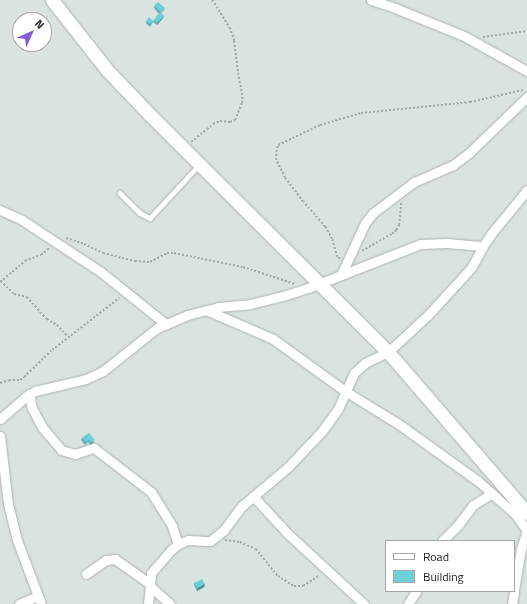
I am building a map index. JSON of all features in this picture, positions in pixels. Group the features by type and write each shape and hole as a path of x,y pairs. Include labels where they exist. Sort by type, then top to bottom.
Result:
{"main road":[{"path":"52,0 107,70 200,165 314,286 388,352 527,513"}],"street":[{"path":"371,0 395,8 470,39 527,71"},
{"path":"341,275 369,217 422,178 453,165 470,152 527,97"},
{"path":"148,604 152,571 178,544 191,539 206,542 213,540 223,531 242,506 288,467 322,431 338,409 352,376 361,366 388,352 428,315 464,276 476,260 490,234 527,190"},
{"path":"0,210 59,240 127,291 166,324"},
{"path":"0,419 29,394 35,391 86,379 103,371 144,338 166,324 206,310 272,300 314,286 420,244 447,243 483,246"},
{"path":"206,310 273,339 345,391 400,425 466,471 492,493 516,515 527,531 521,549 515,585"},
{"path":"29,394 32,408 42,427 61,450 75,454 92,448 97,449 154,494 172,526 178,544"},
{"path":"0,436 8,504 17,540 40,600 19,604"},
{"path":"443,540 458,525 473,505 492,493"},
{"path":"253,496 287,533 364,604"},
{"path":"86,574 106,560 115,559 150,585 170,604"},
{"path":"408,604 415,592"},
{"path":"512,604 514,592"}],"lane":[{"path":"120,193 140,213 150,218 186,177 200,165"}],"path":[{"path":"182,147 213,124 220,121 230,122 235,120 242,104 234,41 230,29 212,0"},
{"path":"470,39 527,31"},
{"path":"404,190 396,230 392,234 372,244 347,262 338,257 332,239 325,227 303,202 285,178 276,160 278,145 320,125 361,113 470,102 527,89"},
{"path":"68,337 57,325 47,319 27,297 14,294 1,281 25,261 42,255 59,240 84,244 103,253 135,261 150,262 167,253 174,253 243,266 314,286"},
{"path":"0,383 9,380 20,380 52,350 127,291"},
{"path":"213,540 240,542 256,549 278,576 294,586 303,586 327,570"}],"building":[{"path":"158,2 165,8 161,12 154,6"},
{"path":"160,12 164,16 157,23 154,20"},
{"path":"149,17 153,21 151,24 146,21"},
{"path":"89,433 95,440 91,442 89,440 86,442 82,438"},
{"path":"202,579 205,584 197,588 194,583"}]}
